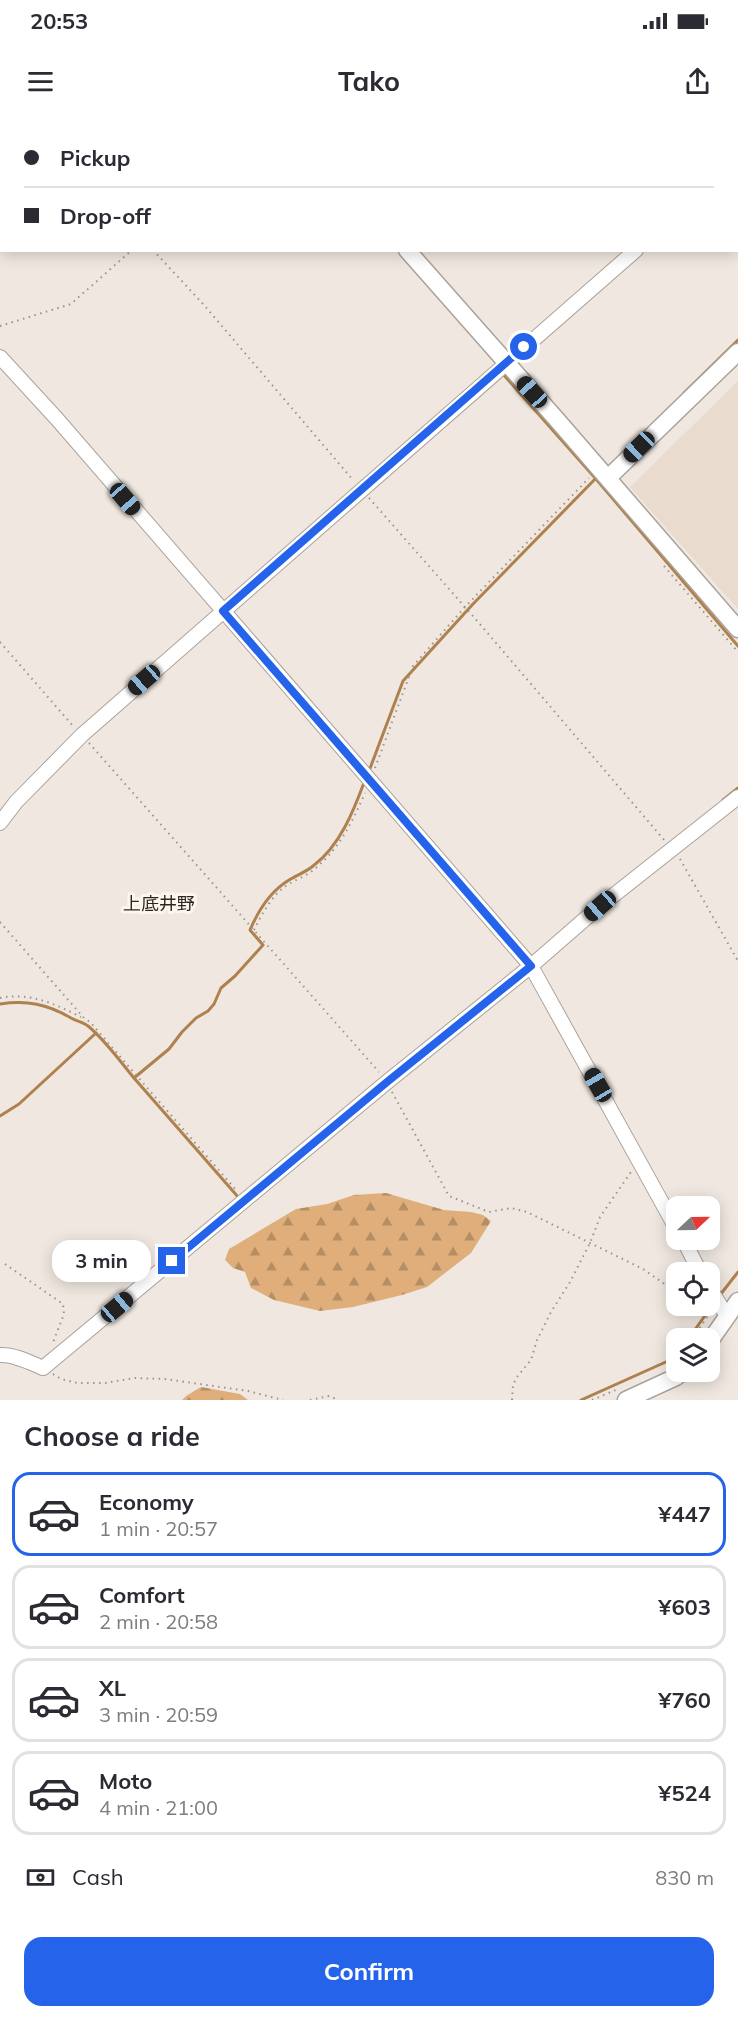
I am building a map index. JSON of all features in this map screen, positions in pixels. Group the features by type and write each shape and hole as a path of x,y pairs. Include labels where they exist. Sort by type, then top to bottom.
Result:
{"street":[{"path":"409,252 738,629"},
{"path":"0,823 16,802 81,735 634,252"},
{"path":"608,478 738,352"},
{"path":"0,357 57,419 531,966 666,1208"},
{"path":"0,1355 43,1368 387,1082 531,966 600,906 738,797"},
{"path":"719,1328 738,1301"},
{"path":"720,1305 727,1316"},
{"path":"626,1400 666,1382"}],"path":[{"path":"0,326 71,304 130,252"},
{"path":"155,252 204,305 678,855 738,961"},
{"path":"254,930 272,900 285,887 317,868 334,851 350,828 371,780 413,666 465,607 589,478"},
{"path":"0,642 387,1082 449,1196 489,1212 510,1208 527,1212 643,1269 666,1285"},
{"path":"0,922 84,1018"},
{"path":"0,998 24,997 46,1000 90,1022 245,1199"},
{"path":"512,1400 513,1386 517,1377 531,1360 546,1321 570,1282 590,1243 600,1217 641,1161"},
{"path":"4,1264 63,1305 64,1314 51,1348"},
{"path":"43,1368 61,1379 77,1383 106,1383 134,1378 165,1379 248,1391 283,1400"},
{"path":"310,1400 329,1396 339,1400"}],"shaded area":[{"path":"738,381 738,609 630,487"}],"green space":[{"path":"386,1193 444,1210 483,1215 491,1221 471,1253 427,1287 353,1307 320,1311 274,1300 251,1288 245,1272 233,1268 225,1260 229,1249 296,1209 327,1204 354,1195"},
{"path":"201,1387 240,1394 248,1400 182,1400"}],"waterway":[{"path":"684,393 738,340"},
{"path":"502,373 738,646"},
{"path":"369,771 403,681 473,604 599,475"},
{"path":"0,1004 37,1004 54,1009 86,1025 106,1044 134,1078 169,1049 196,1018 208,1011 221,988 263,945 250,930 261,909 282,885 323,858 351,815 365,780"},
{"path":"723,800 738,788"},
{"path":"0,1116 19,1104 96,1033"},
{"path":"134,1078 239,1198"},
{"path":"720,1295 738,1272"},
{"path":"696,1328 705,1316"},
{"path":"581,1400 666,1362"}],"district":[{"name":"上底井野","path":"159,903"}],"route":[{"path":"172,1261 531,966 223,611 524,347"}]}
